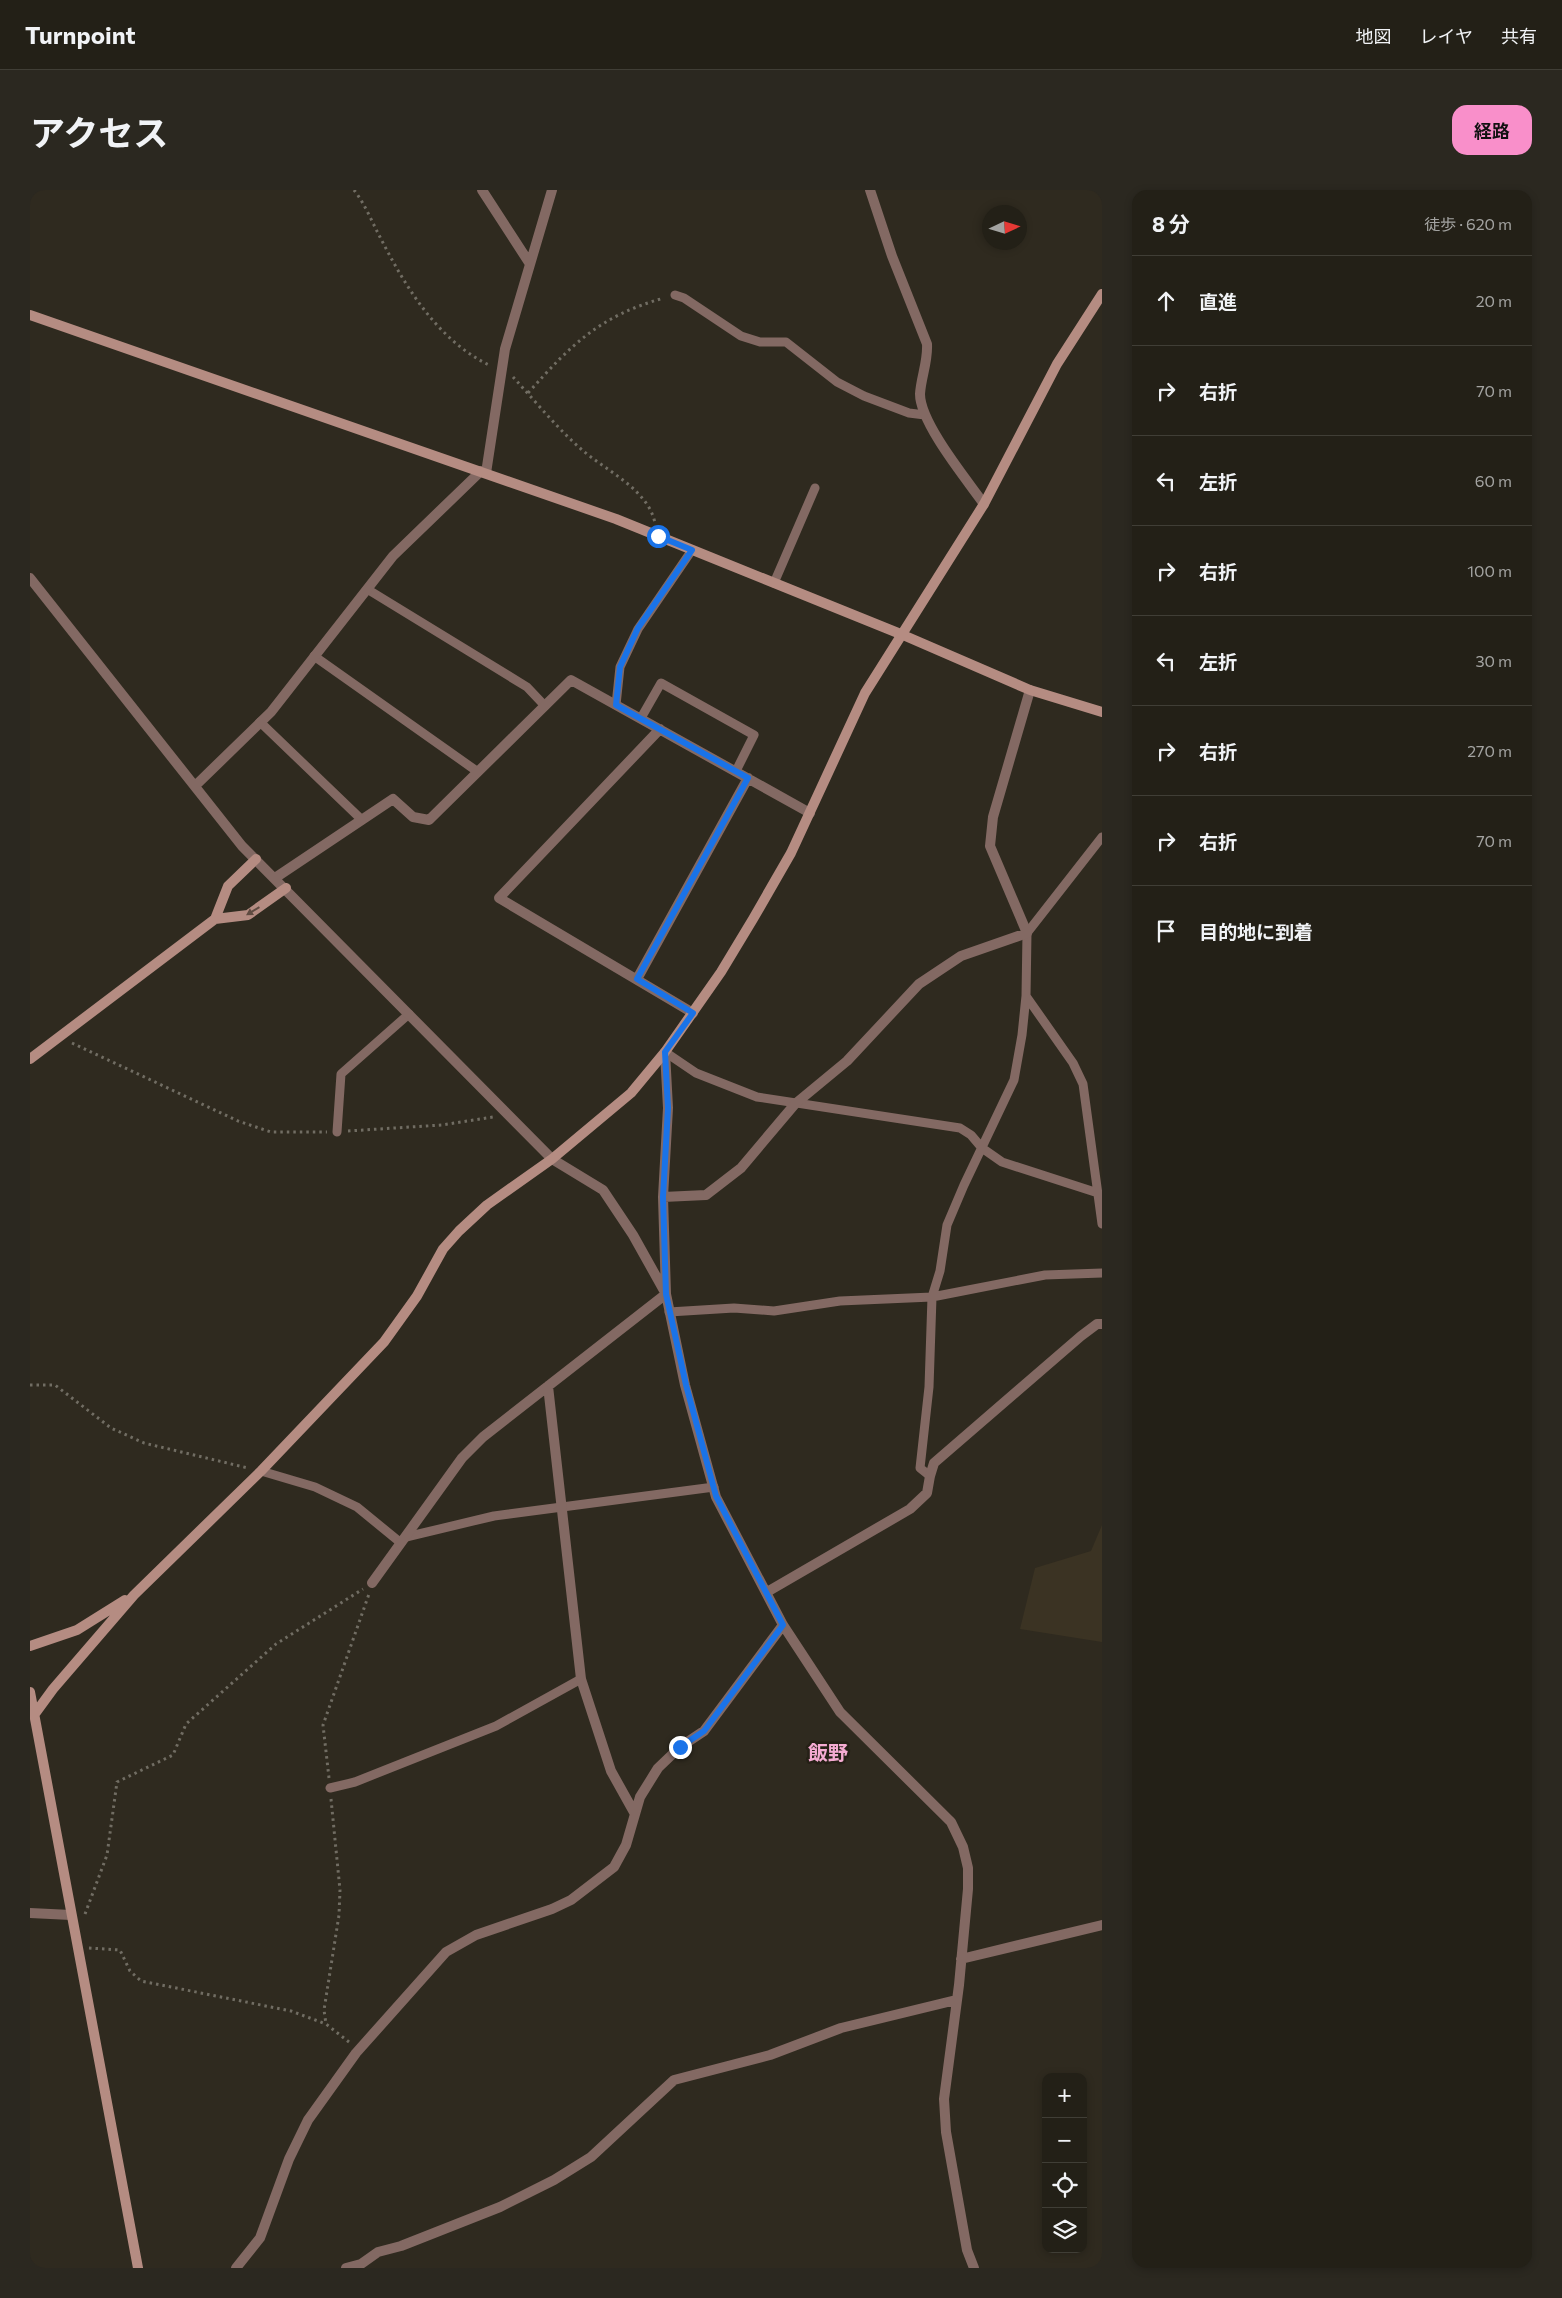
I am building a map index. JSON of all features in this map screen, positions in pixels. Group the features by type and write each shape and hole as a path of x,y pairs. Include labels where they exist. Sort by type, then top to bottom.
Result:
{"street":[{"path":"482,190 530,264"},
{"path":"195,786 271,712 393,556 484,472 505,349 552,190"},
{"path":"870,190 892,256 927,344 928,358 920,395 925,415 952,460 984,504"},
{"path":"32,1719 53,1689 134,1595 260,1471 384,1342 417,1296 443,1249 454,1237 487,1205 552,1159 631,1094 665,1052 693,1013 753,919 791,853 865,694 984,504 1057,364 1102,294"},
{"path":"30,315 484,472 658,536 903,635 1030,690 1102,712"},
{"path":"30,578 242,846 286,888 552,1159 603,1190 633,1235 666,1294"},
{"path":"275,878 393,799 413,817 429,820 572,680 810,813"},
{"path":"663,1197 706,1195 741,1168 795,1104 847,1061 919,984 962,956 1027,933 990,846 993,817 1030,690"},
{"path":"660,729 498,898 693,1013"},
{"path":"637,979 748,778"},
{"path":"215,919 228,886 256,859"},
{"path":"30,1059 215,919 248,915 286,888"},
{"path":"665,1052 668,1108 663,1197 666,1294 686,1385 716,1496 783,1625 840,1712 951,1822 963,1847 968,1868 968,1889 944,2099 946,2132 967,2250 974,2268"},
{"path":"372,1583 462,1458 483,1437 666,1294"},
{"path":"766,1592 910,1509 927,1493 934,1463 1081,1336 1096,1324 1102,1324"},
{"path":"548,1386 580,1679 611,1771 635,1814"},
{"path":"30,1646 77,1630 134,1595"},
{"path":"236,2268 260,2238 289,2159 308,2120 356,2053 446,1952 476,1935 552,1909 571,1900 614,1867 626,1845 640,1797 658,1768 680,1747 704,1731 783,1625"},
{"path":"30,1692 32,1719 77,1943 138,2268"},
{"path":"30,1914 71,1915"},
{"path":"961,1959 1102,1925"},
{"path":"346,2268 361,2264 378,2252 401,2246 500,2207 554,2180 591,2157 674,2080 770,2055 841,2028 956,2000"}],"lane":[{"path":"675,295 684,298 741,336 760,342 786,342 837,382 864,396 909,413 925,415"},
{"path":"774,583 815,488"},
{"path":"616,705 620,667 638,628 692,550"},
{"path":"367,590 527,687 545,706"},
{"path":"314,656 478,772"},
{"path":"641,718 661,684 695,702 754,735 736,771"},
{"path":"260,722 362,820"},
{"path":"930,1476 920,1468 930,1386 932,1297 940,1271 947,1225 1014,1080 1022,1035 1026,996 1027,933 1102,836"},
{"path":"1026,996 1073,1064 1083,1084 1102,1224"},
{"path":"337,1132 341,1074 409,1014"},
{"path":"665,1052 696,1073 757,1097 960,1128 971,1135 982,1148 1002,1162 1098,1193"},
{"path":"670,1312 734,1308 774,1311 840,1301 932,1297 1045,1275 1102,1273"},
{"path":"260,1471 315,1487 357,1507 403,1540 494,1516 714,1486"},
{"path":"330,1788 355,1782 496,1726 580,1679"}],"path":[{"path":"354,190 401,278 431,319 456,344 477,359 502,368 580,449 635,491 652,510 658,536"},
{"path":"528,393 566,350 586,334 611,318 634,308 675,295"},
{"path":"60,1037 246,1124 271,1132 337,1132 442,1125 509,1115"},
{"path":"30,1386 55,1385 111,1428 144,1443 260,1471"},
{"path":"326,2024 324,2010 340,1890 323,1725 372,1583"},
{"path":"356,2053 348,2042 326,2024 291,2012 141,1981 130,1971 120,1950 77,1943 107,1855 117,1782 173,1755 186,1724 269,1650 372,1583"}],"shaded area":[{"path":"1102,1525 1102,1642 1020,1629 1035,1568 1091,1551"}],"district":[{"name":"飯野","path":"828,1753"}],"route":[{"path":"658,536 692,550 638,628 620,667 616,705 748,778 637,979 693,1013 665,1052 668,1108 663,1197 666,1294 686,1385 716,1496 783,1625 704,1731 680,1747"}]}
